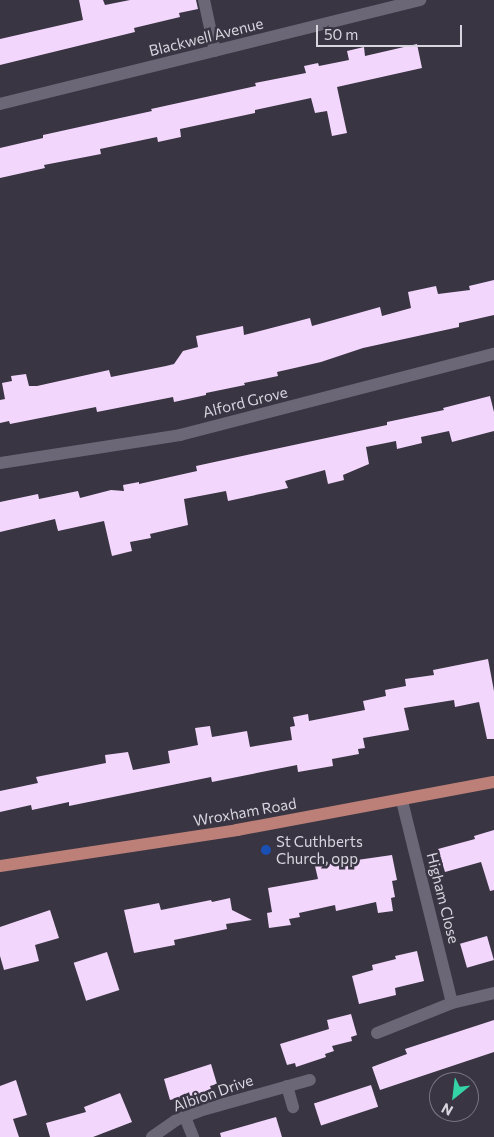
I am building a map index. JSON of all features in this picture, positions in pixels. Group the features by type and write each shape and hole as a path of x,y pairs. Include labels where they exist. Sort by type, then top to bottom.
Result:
{"main road":[{"name":"Wroxham Road","path":"0,866 177,840 402,801 494,782"}],"street":[{"path":"204,0 214,52"},
{"name":"Blackwell Avenue","path":"0,104 420,0"},
{"name":"Alford Grove","path":"0,463 180,435 494,354"},
{"name":"Higham Close","path":"402,801 452,1002"},
{"path":"377,1033 452,1002 494,993"},
{"name":"Albion Drive","path":"152,1137 185,1117 310,1080"},
{"path":"287,1086 293,1107"},
{"path":"185,1117 193,1137"}],"building":[{"path":"79,0 103,0 105,5 130,0 196,0 198,9 179,13 180,17 134,28 135,32 0,65 0,39 83,20"},
{"path":"417,44 422,68 337,87 347,133 332,136 327,111 315,113 311,98 255,110 255,113 180,129 181,137 158,142 157,137 100,149 101,154 44,165 45,168 0,178 0,148 43,138 43,135 256,86 255,83 306,73 304,66 318,63 319,66 349,60 347,51 364,47 365,56"},
{"path":"494,280 494,315 459,323 459,327 363,348 321,362 277,372 278,376 174,402 173,397 97,412 96,407 10,424 9,421 0,423 0,400 5,399 2,383 12,381 11,376 26,374 29,386 37,386 109,370 111,377 174,364 183,351 198,347 196,336 243,326 244,335 310,318 312,326 380,307 382,316 411,308 408,292 436,286 438,294 470,290 469,286"},
{"path":"490,396 494,412 494,431 452,442 449,431 421,437 422,443 397,449 396,441 366,447 369,464 343,475 344,480 328,484 325,470 285,481 288,488 228,501 226,491 184,499 188,525 150,534 151,538 130,542 132,551 112,556 104,521 58,531 55,519 0,532 0,502 38,494 39,499 78,491 80,498 111,490 124,491 123,485 139,482 139,484 197,471 196,466 387,425 387,422 444,410 443,408"},
{"path":"488,659 494,691 494,739 487,739 479,702 455,707 454,700 404,708 409,730 363,738 365,748 358,749 359,754 332,759 333,766 298,772 297,765 212,782 211,777 69,806 69,802 32,810 31,805 0,812 0,791 38,783 36,777 106,763 105,755 128,752 133,770 170,763 168,751 198,745 195,728 210,726 212,737 247,731 250,747 292,740 290,727 295,726 293,717 308,714 309,721 365,710 363,701 386,696 385,690 406,686 405,679 434,675 433,670"},
{"path":"494,830 494,890 490,891 481,862 445,872 438,849 475,839 474,836"},
{"path":"392,855 397,880 392,881 395,897 391,898 393,911 378,913 376,902 336,911 335,905 299,913 300,917 289,919 291,925 269,928 267,913 272,912 268,888 318,879 315,866"},
{"path":"230,898 232,910 252,920 226,924 227,929 174,940 175,945 134,953 124,910 159,903 161,910"},
{"path":"50,910 59,938 35,945 39,961 4,970 0,956 0,927"},
{"path":"487,936 494,960 467,968 460,944"},
{"path":"417,951 424,981 395,988 396,995 359,1004 352,976 373,970 372,965 396,959 395,956"},
{"path":"107,952 119,990 86,1001 74,963"},
{"path":"351,1014 357,1035 351,1037 352,1041 332,1046 334,1051 325,1054 326,1057 296,1067 295,1063 287,1065 280,1044 329,1029 327,1020"},
{"path":"494,1020 494,1052 429,1072 429,1074 380,1090 372,1067 407,1054 405,1049"},
{"path":"211,1064 217,1084 210,1086 212,1092 182,1100 181,1097 170,1100 164,1079"},
{"path":"16,1080 27,1115 13,1119 19,1137 0,1137 0,1086"},
{"path":"371,1085 378,1107 321,1125 314,1104"},
{"path":"120,1093 132,1122 93,1137 50,1137 46,1123 86,1112 84,1107"},
{"path":"276,1117 282,1137 221,1137 220,1133"}],"place":[{"name":"St Cuthberts Church, opp","path":"266,850"}]}
